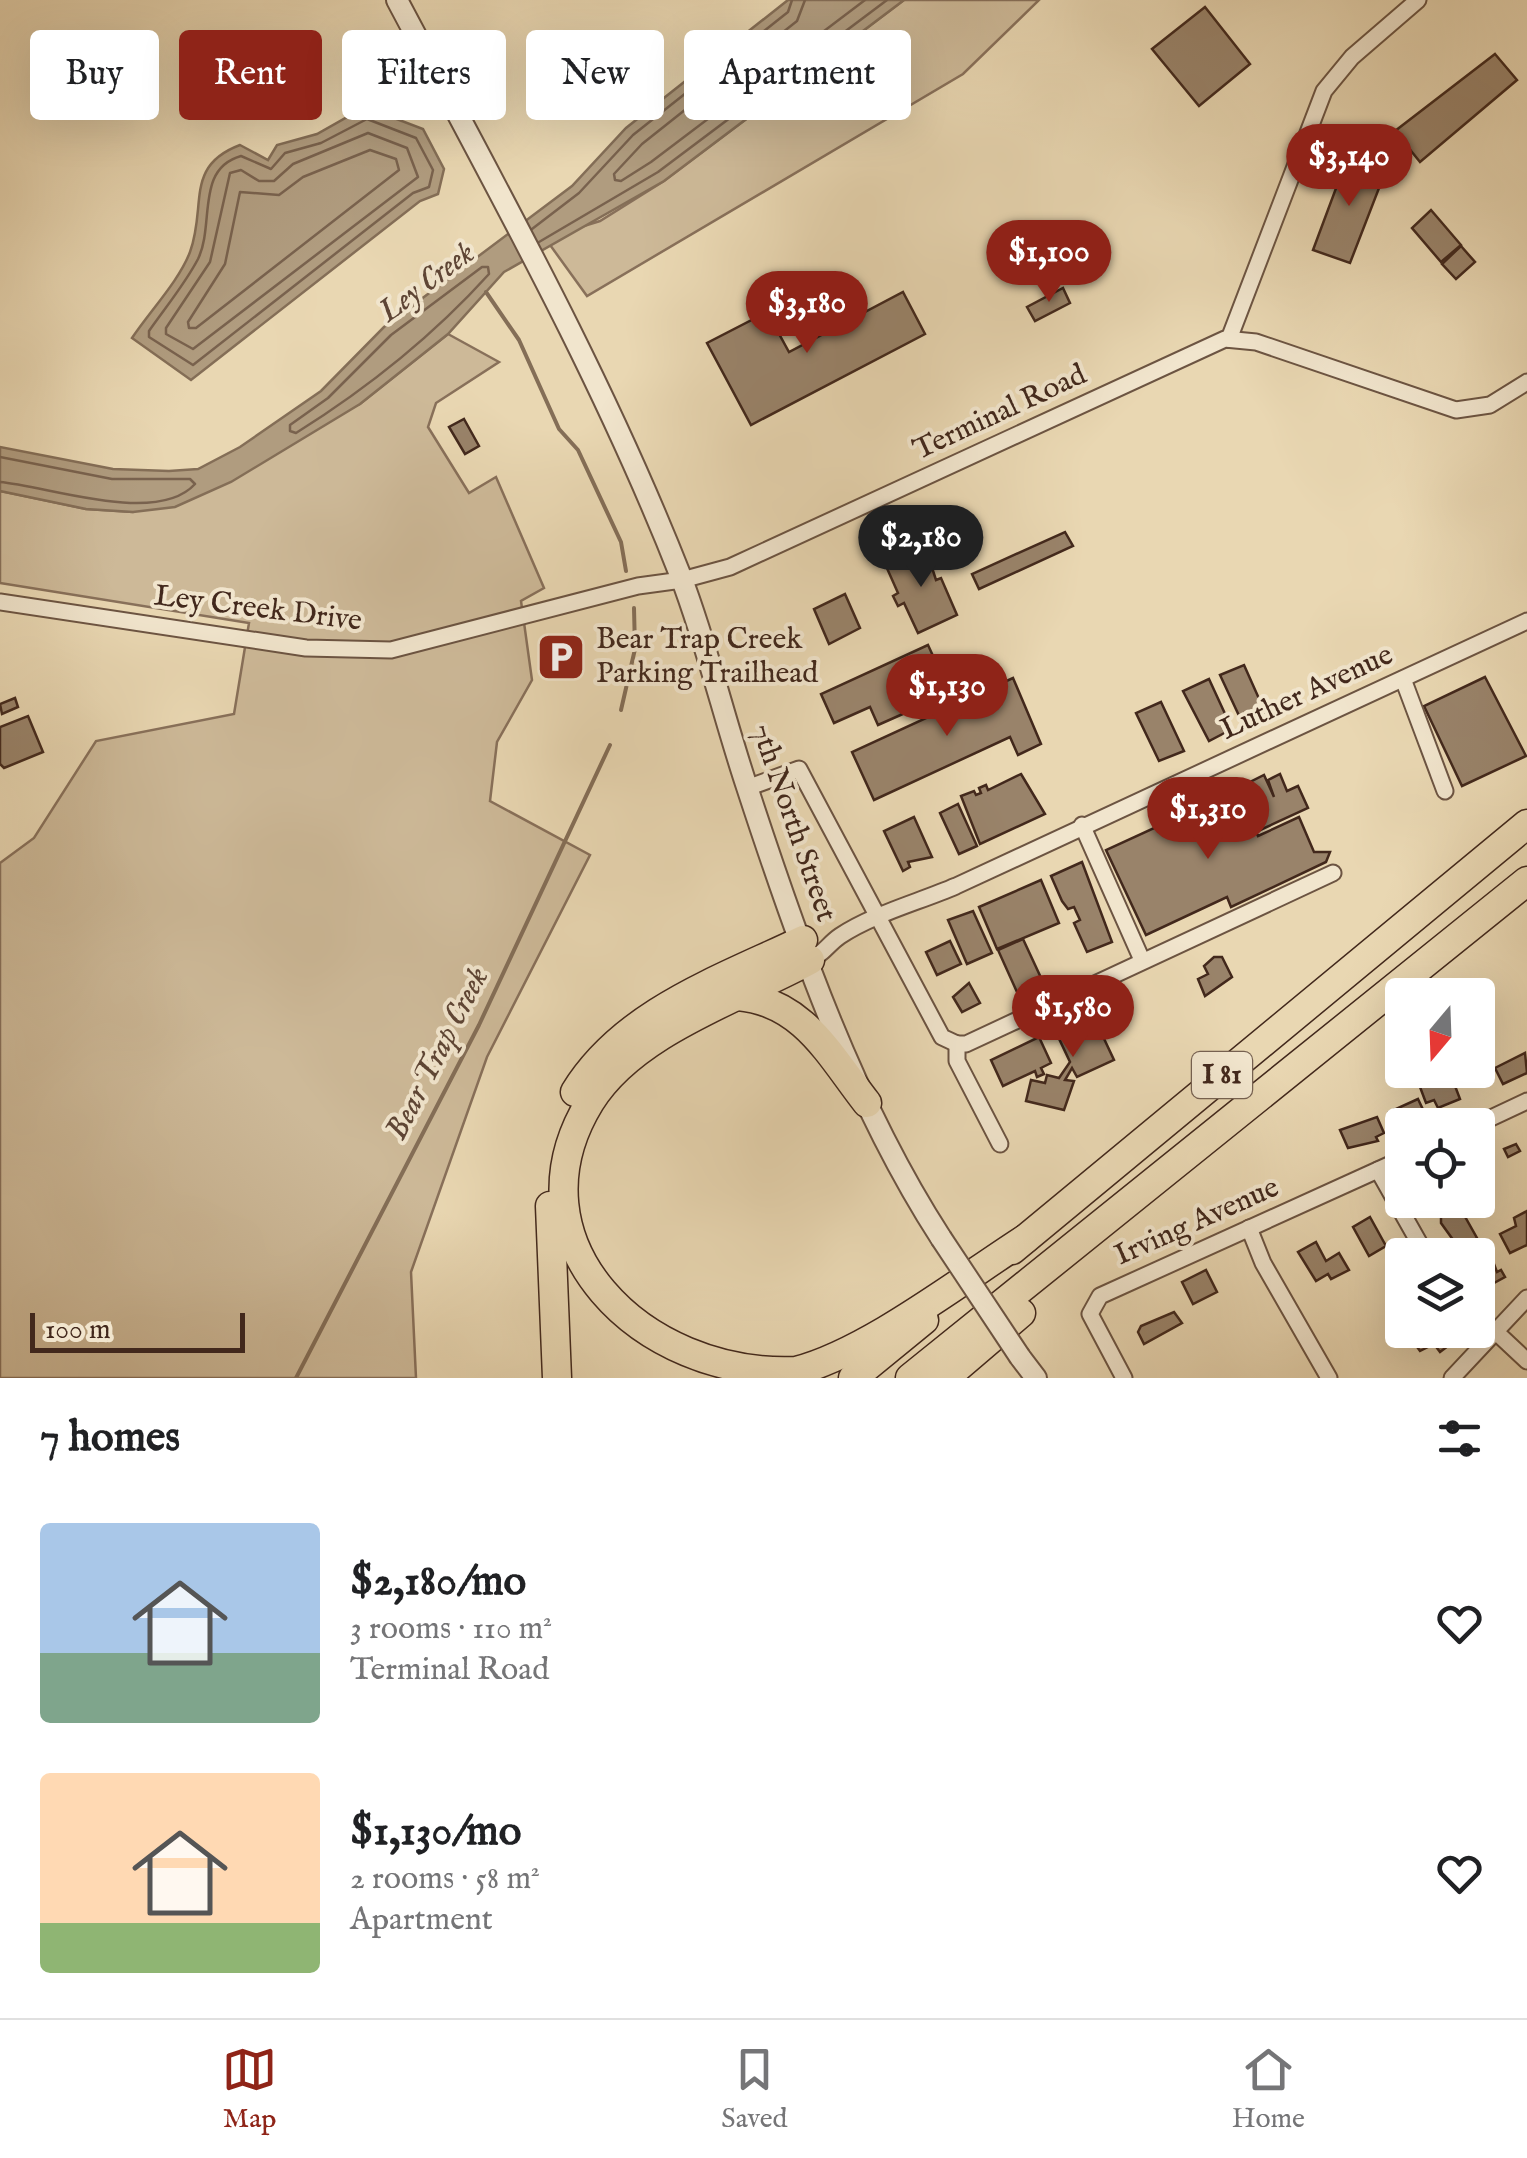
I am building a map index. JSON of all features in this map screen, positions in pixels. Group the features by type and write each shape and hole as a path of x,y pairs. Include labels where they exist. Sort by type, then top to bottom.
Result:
{"highway":[{"name":"I 81","path":"852,1378 1527,824"},
{"name":"I 81","path":"910,1378 1527,881"},
{"path":"806,950 738,996 636,1054 607,1079 575,1133 565,1182 568,1228 582,1272 599,1300 637,1340 693,1369 727,1377 796,1371 836,1356 1025,1239"},
{"path":"557,1378 549,1183 558,1135 576,1089 600,1056 644,1021 806,950"},
{"path":"738,996 758,998 794,1014 867,1104"},
{"path":"945,1378 1276,1086"}],"street":[{"name":"7th North Street","path":"397,0 535,262 632,464 682,580 747,788 867,1104 941,1238 1036,1378"},
{"path":"1418,0 1352,57 1324,91 1229,339 1256,342 1456,410 1490,405 1527,382"},
{"name":"Terminal Road","path":"682,580 730,567 1229,339"},
{"name":"Ley Creek Drive","path":"0,602 306,648 374,650 448,638 638,586 682,580"},
{"name":"Luther Avenue","path":"806,950 1527,621"},
{"path":"1403,679 1445,790"},
{"path":"747,788 798,770 942,1037 956,1044 966,1044 1332,873"},
{"path":"1082,825 1142,960"},
{"path":"956,1044 957,1061 1000,1144"},
{"path":"1495,1116 1527,1101"},
{"name":"Irving Avenue","path":"1124,1378 1092,1320 1093,1303 1385,1167"},
{"path":"1378,1170 1416,1238"},
{"path":"1249,1228 1264,1263 1329,1378"},
{"path":"1527,1298 1496,1332 1527,1361"},
{"path":"1452,1378 1472,1348"}],"shaded area":[{"path":"904,0 1039,0 963,74 911,105 911,30 864,30"},
{"path":"745,120 885,120 587,296 545,238 600,221 664,181"},
{"path":"448,334 499,362 436,403 428,427 469,493 496,477 544,588 521,601 532,680 497,742 490,801 590,855 487,1057 411,1272 416,1378 0,1378 0,863 34,838 96,741 234,714 249,623 0,583 0,491 86,509 133,512 360,404"}],"water":[{"path":"788,0 904,0 864,30 750,30"},
{"path":"684,82 684,120 745,120 664,181 504,272 448,334 360,404 231,482 175,507 133,512 86,509 0,491 0,447 113,469 169,471 198,469 240,447 321,391 384,327 572,186 636,120 664,120 664,98"},
{"path":"342,120 399,120 423,129 444,169 438,194 420,201 191,380 132,338 172,285 190,252 204,176 222,154 240,145 268,160 277,145 317,134"}],"building":[{"path":"1205,7 1250,64 1199,106 1152,49"},
{"path":"1495,54 1517,80 1420,162 1395,131"},
{"path":"1348,156 1386,170 1350,263 1313,250"},
{"path":"1431,210 1461,245 1441,262 1412,228"},
{"path":"1461,246 1475,262 1456,279 1442,264"},
{"path":"1063,288 1070,303 1035,321 1027,307"},
{"path":"903,292 925,334 751,425 707,343 767,312 789,352"},
{"path":"464,419 479,446 465,454 449,427"},
{"path":"1065,532 1073,546 979,589 972,574"},
{"path":"924,543 936,580 941,578 957,615 918,633 904,603 898,606 893,596 898,593 886,566"},
{"path":"845,594 860,628 829,644 814,609"},
{"path":"928,645 950,693 878,725 870,707 834,723 821,694"},
{"path":"1244,665 1265,712 1242,722 1220,675"},
{"path":"1485,677 1526,756 1462,786 1424,706"},
{"path":"1013,678 1041,744 1018,755 1010,737 874,800 852,752"},
{"path":"1209,679 1232,729 1209,741 1183,691"},
{"path":"15,698 18,707 2,714 0,704"},
{"path":"1161,702 1184,751 1159,761 1136,713"},
{"path":"28,716 43,752 4,768 0,764 0,727"},
{"path":"1021,774 1045,814 980,844 961,796 974,791 976,795 981,793 979,788 986,785 988,790"},
{"path":"1280,774 1287,791 1298,786 1308,808 1258,831 1238,788 1264,775 1274,797 1268,780"},
{"path":"1237,790 1258,836 1299,817 1314,852 1330,852 1326,862 1231,907 1227,897 1146,935 1106,850"},
{"path":"958,804 977,846 959,854 940,813"},
{"path":"914,817 932,857 908,862 910,867 903,871 884,831"},
{"path":"1082,862 1112,942 1087,952 1074,923 1080,920 1074,907 1068,909 1062,901 1051,876"},
{"path":"1041,880 1059,923 997,949 979,907"},
{"path":"973,911 992,953 967,964 948,920"},
{"path":"1023,939 1042,980 1017,992 998,950"},
{"path":"950,941 961,964 937,975 926,952"},
{"path":"1214,957 1222,957 1232,977 1205,996 1198,979 1208,974 1204,966"},
{"path":"969,983 980,1003 962,1012 953,997"},
{"path":"1091,1011 1114,1060 1077,1077 1072,1068 1065,1080 1074,1081 1064,1110 1026,1101 1031,1080 1045,1083 1047,1075 1059,1078 1070,1062 1054,1028"},
{"path":"1039,1037 1051,1063 1041,1068 1044,1074 1037,1077 1035,1071 1003,1086 991,1060"},
{"path":"1525,1053 1527,1073 1503,1084 1495,1068"},
{"path":"1420,1088 1456,1088 1460,1099 1438,1108 1434,1100 1426,1103"},
{"path":"1418,1099 1422,1108 1398,1108"},
{"path":"1377,1117 1384,1133 1376,1137 1378,1141 1348,1148 1340,1130"},
{"path":"1516,1144 1520,1151 1508,1157 1504,1149"},
{"path":"1527,1211 1527,1245 1510,1253 1500,1234 1516,1226 1514,1218"},
{"path":"1370,1217 1385,1247 1369,1256 1353,1227"},
{"path":"1441,1218 1466,1218 1477,1238 1452,1238"},
{"path":"1316,1242 1326,1261 1339,1253 1349,1270 1316,1281 1298,1252"},
{"path":"1495,1267 1497,1272 1501,1270 1505,1277 1495,1282"},
{"path":"1206,1270 1217,1292 1193,1304 1182,1282"},
{"path":"1174,1312 1182,1323 1144,1344 1138,1332 1141,1326"}],"waterway":[{"name":"Bear Trap Creek","path":"486,292 519,340 559,429 578,450 621,542 626,571"},
{"name":"Bear Trap Creek","path":"621,710 635,649 634,608"},
{"name":"Bear Trap Creek","path":"296,1378 479,1025 610,745"}],"place":[{"name":"Bear Trap Creek Parking Trailhead","path":"561,657"}],"water label":[{"name":"Ley Creek","path":"427,283"}]}
